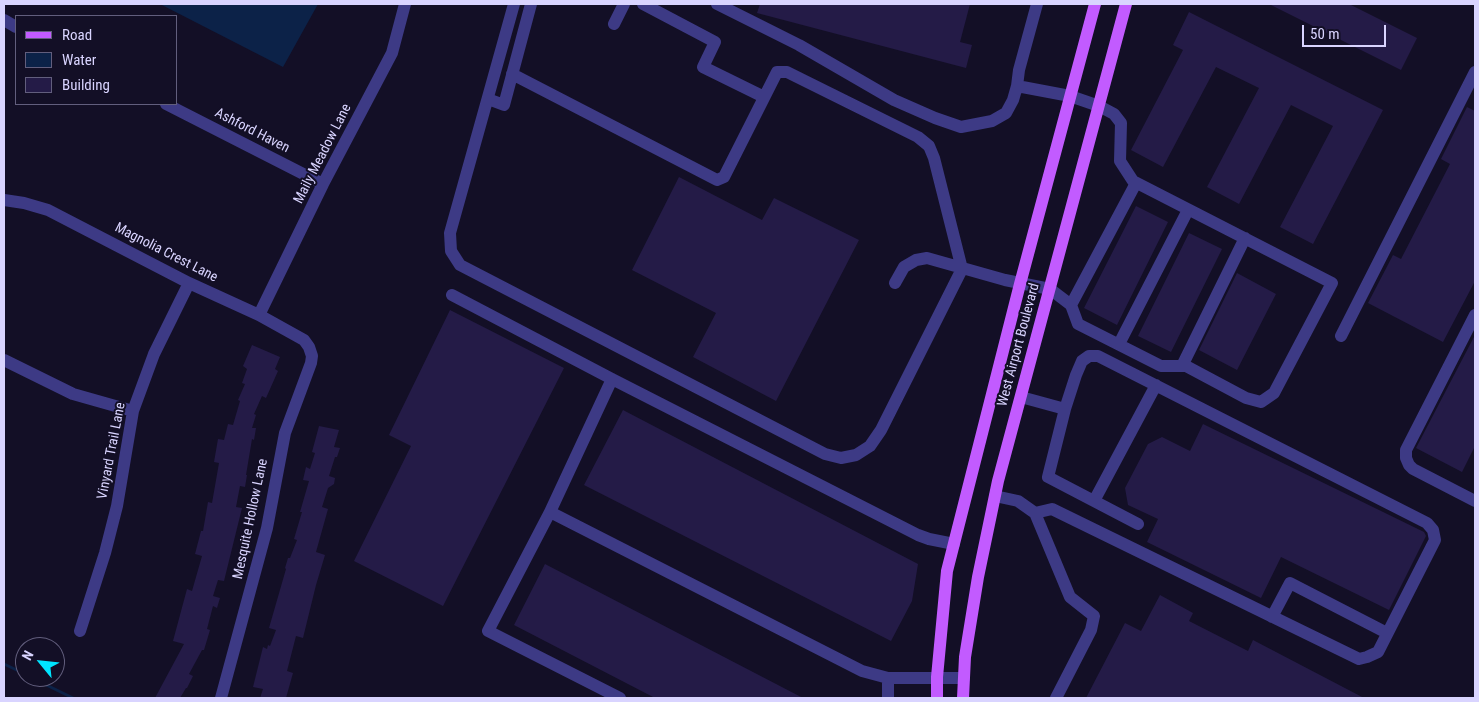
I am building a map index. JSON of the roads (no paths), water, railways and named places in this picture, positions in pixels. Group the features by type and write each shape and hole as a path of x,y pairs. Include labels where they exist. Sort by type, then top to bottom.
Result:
{"main road":[{"name":"West Airport Boulevard","path":"936,698 947,571 1020,284 1095,4"},
{"name":"West Airport Boulevard","path":"963,698 965,657 978,577 995,496 1126,4"}],"street":[{"name":"Maily Meadow Lane","path":"259,315 323,184 392,54 405,4"},
{"path":"512,74 717,180 724,177 777,72 787,72 918,137 929,146 934,158 962,269 881,430 870,446 856,455 848,457 841,458 825,454 460,265 451,251 450,233 514,4"},
{"path":"488,99 504,106 531,4"},
{"path":"614,24 624,4"},
{"path":"643,4 714,42 703,68 764,97"},
{"path":"717,4 799,45 894,100 961,127 992,121 1006,113 1013,100 1037,4"},
{"path":"4,20 15,26"},
{"path":"1341,336 1475,72"},
{"path":"895,283 904,267 916,260 927,258 1020,284 1050,289 1070,305 1078,324 1161,366 1186,366 1246,398 1261,402 1274,393 1332,283 1133,182 1120,161 1121,123 1114,114 1099,106 1070,96 1016,86"},
{"name":"Ashford Haven","path":"168,105 323,184"},
{"path":"1070,305 1136,183"},
{"name":"Magnolia Crest Lane","path":"4,200 24,203 48,210 189,283 259,315 304,340 309,347"},
{"path":"1118,344 1188,210"},
{"path":"1182,366 1245,238"},
{"name":"Vinyard Trail Lane","path":"80,631 105,552 117,506 133,411 154,354 189,283"},
{"path":"452,295 918,535 954,544"},
{"path":"1475,315 1406,450 1406,458 1413,469 1475,501"},
{"name":"Mesquite Hollow Lane","path":"221,698 267,528 285,433 311,363 312,356 309,347"},
{"path":"1035,513 1052,509 1359,659 1378,652 1435,540 1433,530 1427,524 1098,356 1089,356 1082,361 1076,375 1048,477 1138,524"},
{"path":"4,360 73,394 133,411"},
{"path":"612,379 550,512 488,631 620,698"},
{"path":"1094,501 1156,385"},
{"path":"1020,397 1066,409"},
{"path":"995,496 1018,501 1035,513 1070,597 1094,616 1091,630 1056,698"},
{"path":"550,512 862,671 888,678 964,678"},
{"path":"1272,617 1290,583 1387,633"},
{"path":"888,678 888,698"}],"water":[{"path":"160,4 318,4 283,67"}],"waterway":[{"path":"4,664 15,669"},
{"path":"50,687 73,698"}]}
